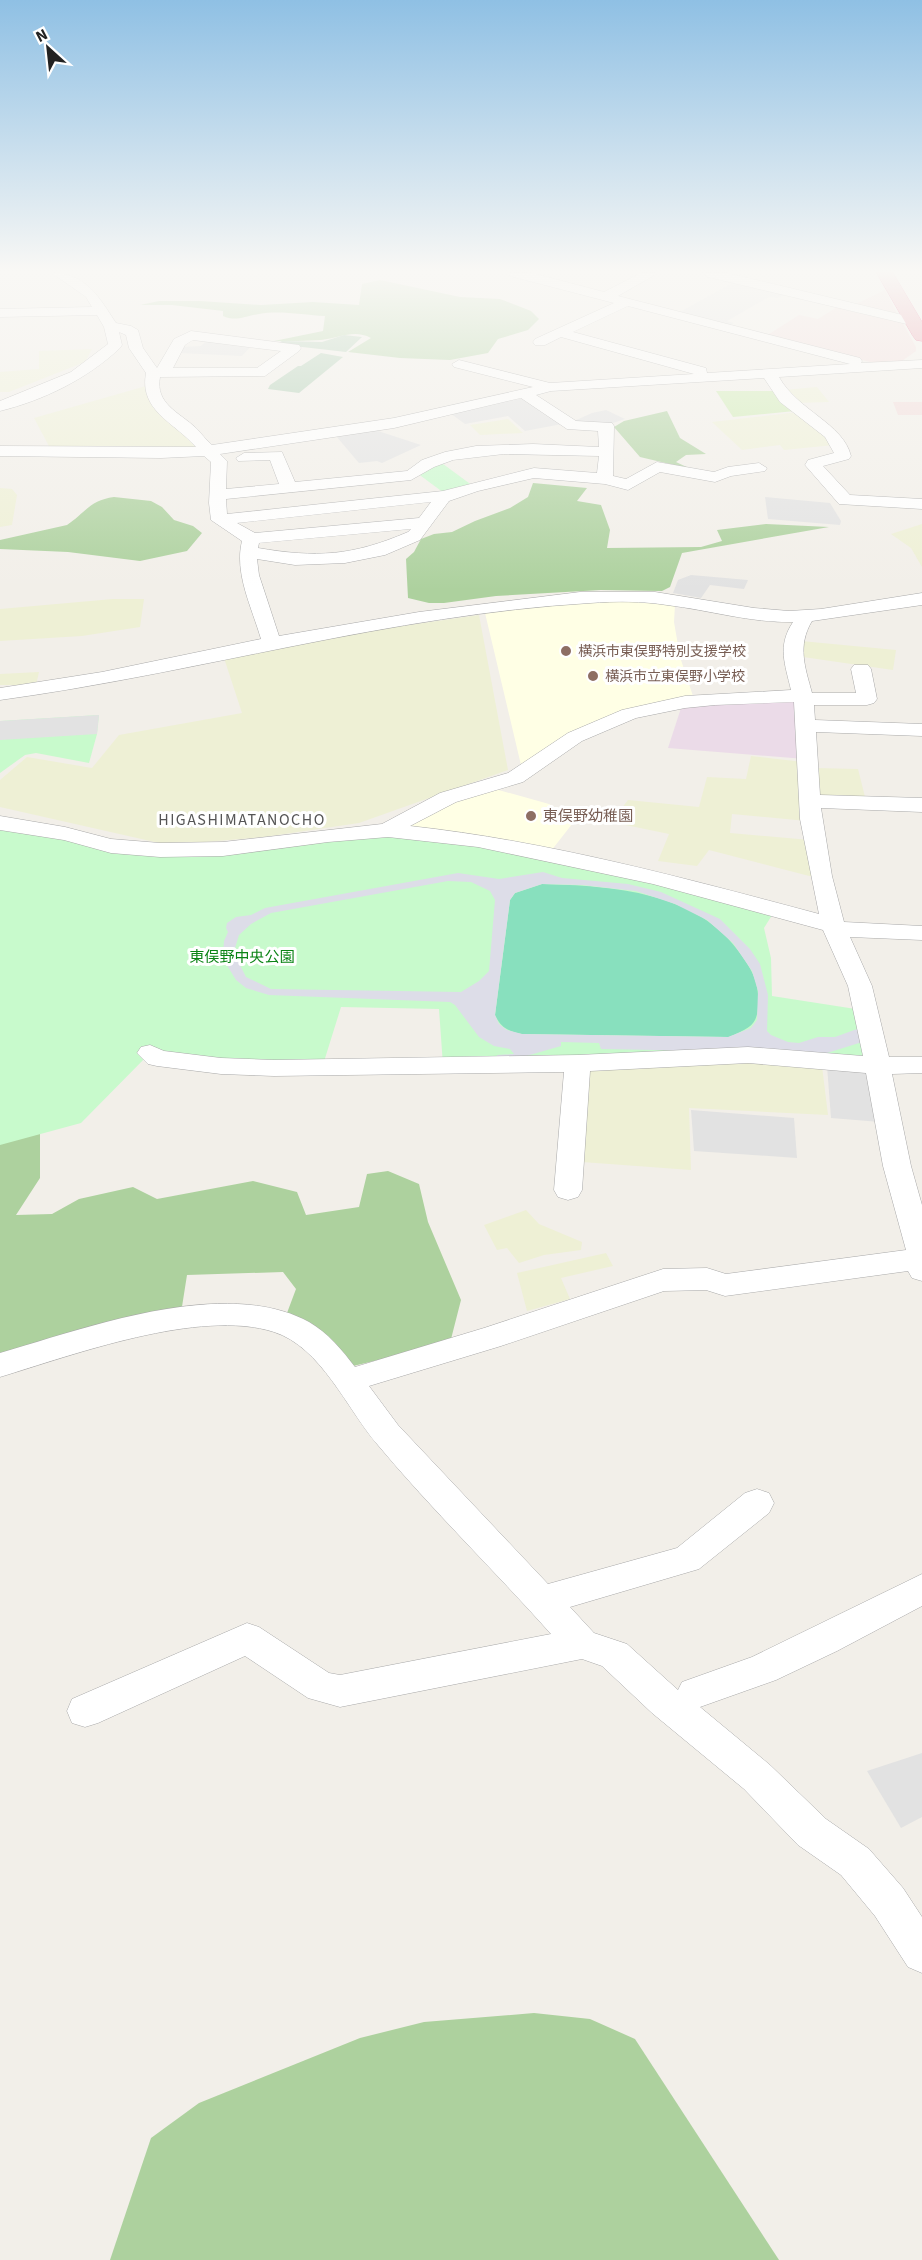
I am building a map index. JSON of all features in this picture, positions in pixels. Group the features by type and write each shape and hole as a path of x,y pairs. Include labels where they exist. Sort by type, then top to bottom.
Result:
{"street":[{"path":"0,406 39,393 69,378"},
{"path":"155,378 149,388 152,394 170,416 194,435 206,451 219,461 276,455 289,489"},
{"path":"517,378 551,387"},
{"path":"0,451 161,453 206,451 394,423 551,387 698,378"},
{"path":"772,378 790,404 822,428 838,444 843,456 813,465 845,500 922,504"},
{"path":"0,392 39,393"},
{"path":"523,393 573,426 606,426 605,479"},
{"path":"219,495 411,475 416,470 449,456 487,449 607,452"},
{"path":"219,461 217,511 220,520 250,545 295,560 345,558 395,546 414,536 442,497"},
{"path":"220,520 442,497 473,487 534,473 605,479 628,485 657,467 715,477 728,472 759,468"},
{"path":"411,475 442,497"},
{"path":"250,545 426,522"},
{"path":"250,545 250,575 272,643"},
{"path":"0,694 81,684 272,643 487,608 571,598 665,599 769,614 806,616 875,604 922,599"},
{"path":"347,1382 490,1338 663,1280 708,1279 725,1285 921,1258 897,1166 860,986 834,927 821,876 812,819 803,697 792,644 806,616"},
{"path":"388,830 406,818 455,795 506,782 519,776 575,737 619,718 691,700 803,697 867,699 861,669"},
{"path":"806,726 922,730"},
{"path":"811,801 922,805"},
{"path":"0,823 65,834 111,846 160,850 222,849 328,835 388,830 497,843 656,878 834,927 922,933"},
{"path":"150,1053 157,1058 221,1066 274,1068 578,1063 748,1055 877,1066 922,1065"},
{"path":"568,1190 578,1063"},
{"path":"0,1365 115,1332 212,1315 270,1320 299,1329 320,1346 387,1434 582,1644 614,1655 664,1701 757,1777 812,1832 855,1862 889,1902 922,1953"},
{"path":"543,1600 687,1559 757,1503"},
{"path":"695,1693 763,1669 825,1640 922,1589"},
{"path":"86,1711 247,1638 321,1687 340,1691 582,1644"}],"shaded area":[{"path":"0,378 43,378 9,392 0,392"},
{"path":"280,378 317,378 299,393 268,389"},
{"path":"146,386 187,433 197,448 50,448 34,418"},
{"path":"817,387 829,402 794,403 783,390"},
{"path":"522,396 562,424 525,431 508,416 465,424 450,413"},
{"path":"893,402 922,402 922,415 898,415"},
{"path":"606,410 625,419 613,423 575,425 572,422 592,413"},
{"path":"799,412 834,445 784,450 780,445 742,450 712,422"},
{"path":"508,419 523,433 480,435 470,425"},
{"path":"375,430 421,445 382,463 377,461 359,463 336,436"},
{"path":"0,488 12,489 17,495 12,525 0,527"},
{"path":"765,497 830,503 841,521 840,525 768,519"},
{"path":"922,524 922,567 911,548 891,534"},
{"path":"691,575 748,580 744,589 710,585 701,598 673,593 678,580"},
{"path":"113,599 144,599 140,627 82,636 0,641 0,609"},
{"name":"横浜市立東俣野小学校","path":"623,600 675,605 674,622 680,657 693,696 552,745 521,765 485,613 577,602"},
{"path":"479,615 508,770 359,823 264,837 168,845 0,807 0,780 27,757 92,768 119,735 242,713 224,658 332,636"},
{"path":"801,641 896,650 893,670 803,657"},
{"path":"39,672 36,685 0,685 0,674"},
{"path":"790,700 798,703 805,759 668,748 682,705"},
{"path":"99,715 97,734 0,740 0,721"},
{"path":"751,756 803,762 807,821 732,814 730,833 810,840 813,877 709,850 697,866 658,861 669,834 611,822 628,800 699,807 707,777 746,779"},
{"path":"815,768 858,769 866,801 820,799"},
{"path":"495,789 549,804 576,819 551,851 493,838 403,828 428,810"},
{"path":"543,872 562,878 628,884 661,892 720,919 750,949 760,964 768,995 767,1031 771,1035 788,1042 799,1043 818,1037 835,1037 857,1029 872,1039 827,1053 601,1049 599,1043 561,1042 561,1046 498,1064 497,1055 514,1054 510,1049 494,1046 479,1037 455,1005 450,1002 269,995 246,988 236,980 225,962 223,955 224,941 228,932 227,923 236,917 251,915 265,908 458,873 499,879","holes":["448,881 471,882 490,891 495,900 489,971 479,981 461,992 271,989 246,977 238,961 235,948 239,935 251,924 271,913","542,884 582,885 636,891 675,904 707,920 733,943 752,971 758,991 757,1020 751,1028 728,1037 522,1034 507,1030 499,1024 495,1015 510,900 515,893"]},
{"path":"755,1062 822,1066 828,1115 689,1108 691,1170 582,1162 589,1069"},
{"path":"827,1066 867,1069 880,1122 831,1118"},
{"path":"691,1110 794,1118 797,1158 694,1151"},
{"path":"526,1210 539,1224 582,1242 581,1250 544,1255 519,1263 507,1248 497,1250 484,1225"},
{"path":"606,1253 613,1266 561,1278 570,1299 527,1311 517,1273"},
{"path":"922,1753 922,1817 901,1828 867,1771"}],"green space":[{"path":"716,391 775,391 795,411 733,417"},
{"path":"667,411 680,438 706,454 686,455 676,462 691,469 640,457 614,427 624,421"},
{"path":"439,461 473,486 444,493 417,473"},
{"path":"533,483 587,488 577,501 601,505 610,530 607,548 701,547 722,541 717,530 766,524 829,527 682,553 670,587 662,591 601,590 496,596 444,603 429,603 408,598 406,559 414,552 421,539 434,534 452,532 510,508 528,497"},
{"path":"114,497 151,501 162,507 174,520 193,526 202,533 187,551 140,561 68,552 0,549 0,540 67,525 93,504"},
{"path":"99,715 97,734 89,763 36,753 25,755 0,773 0,721"},
{"name":"東俣野中央公園","path":"0,823 133,849 328,835 478,840 774,912 764,928 771,958 772,996 862,1010 876,1057 824,1060 443,1065 439,1009 341,1007 322,1068 150,1053 81,1123 0,1145"},
{"path":"542,884 597,887 652,896 678,905 702,918 724,934 748,964 753,974 758,994 758,1011 754,1022 745,1030 729,1037 522,1034 506,1028 495,1015 510,900 515,893"},
{"path":"0,1114 40,1133 40,1178 16,1215 52,1214 79,1199 133,1187 157,1199 253,1181 297,1192 306,1215 359,1207 367,1174 388,1171 419,1184 428,1222 461,1300 450,1343 353,1366 327,1338 287,1313 296,1289 283,1272 187,1275 181,1313 0,1353"},
{"path":"534,2013 590,2019 635,2039 779,2260 110,2260 151,2138 199,2103 360,2038 424,2022"}],"place":[{"name":"横浜市東俣野特別支援学校","path":"566,651"},
{"name":"横浜市立東俣野小学校","path":"593,676"},
{"name":"東俣野幼稚園","path":"531,816"}],"district":[{"name":"HIGASHIMATANOCHO","path":"242,819"}]}
